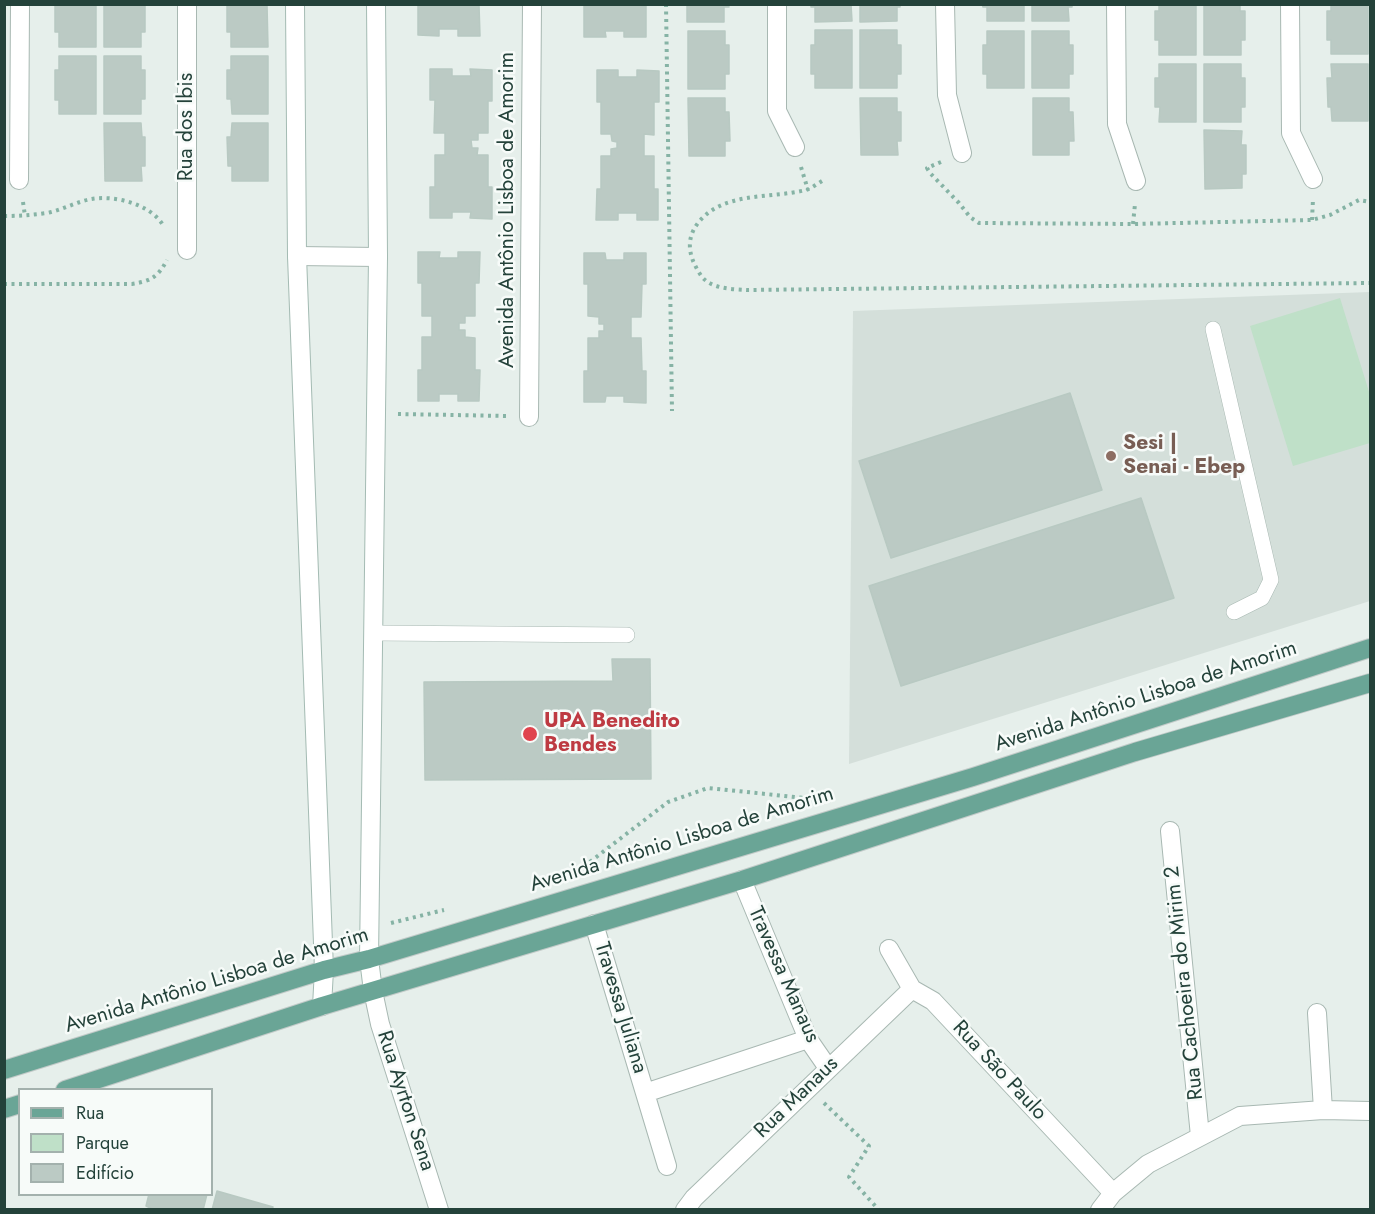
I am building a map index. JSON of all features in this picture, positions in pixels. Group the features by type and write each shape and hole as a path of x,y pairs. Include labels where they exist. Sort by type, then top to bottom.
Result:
{"main road":[{"name":"Avenida Antônio Lisboa de Amorim","path":"4,1070 324,970 369,959 973,777 1371,648"},
{"path":"68,1088 322,1006 742,880 1135,752 1371,682"}],"street":[{"path":"19,180 20,4"},
{"name":"Rua dos Ibis","path":"179,252 187,4"},
{"path":"295,4 297,256 324,970 322,1006"},
{"name":"Rua Ayrton Sena","path":"376,4 378,257 369,959 380,1024 439,1209"},
{"name":"Avenida Antônio Lisboa de Amorim","path":"529,417 532,4"},
{"path":"777,4 777,111 795,147"},
{"path":"945,4 947,95 962,153"},
{"path":"1116,4 1117,124 1137,181"},
{"path":"1290,4 1291,133 1313,179"},
{"path":"297,256 378,257"},
{"name":"Rua Cachoeira do Mirim 2","path":"1170,831 1200,1136"},
{"name":"Travessa Manaus","path":"742,880 808,1039 828,1068"},
{"name":"Travessa Juliana","path":"594,924 667,1166"},
{"name":"Rua São Paulo","path":"889,949 912,989 933,1000 1113,1193"},
{"name":"Rua Manaus","path":"685,1209 808,1087 912,989"},
{"path":"1317,1013 1323,1110"},
{"name":"Travessa Juliana","path":"645,1093 808,1039"},
{"path":"1100,1209 1113,1193 1148,1164 1240,1116 1323,1110 1371,1111"}],"lane":[{"path":"1213,329 1270,580 1262,598 1234,612"},
{"path":"373,633 627,635"}],"path":[{"path":"666,4 672,411"},
{"path":"962,153 927,168 970,217 979,223 1133,224 1312,220 1330,215 1359,200 1371,202"},
{"path":"822,181 808,190 740,199 713,209 692,230 689,247 693,263 702,278 716,286 747,290 1371,283"},
{"path":"4,216 25,216 50,212 94,199 118,200 140,206 159,219 164,227"},
{"path":"4,284 148,282 179,252"},
{"path":"376,413 529,417"},
{"path":"577,871 668,802 708,788 824,800"},
{"path":"398,921 455,907"},
{"path":"808,1087 868,1146 849,1177 879,1209"}],"shaded area":[{"name":"Sesi | Senai - Ebep","path":"1370,292 1370,601 849,764 853,311"}],"green space":[{"path":"1340,298 1370,395 1370,443 1293,466 1250,326"}],"building":[{"path":"55,4 96,4 96,47 59,47 59,32 55,32"},
{"path":"104,4 145,4 145,32 141,32 141,47 104,47"},
{"path":"227,4 267,4 268,47 231,47 231,32 227,32"},
{"path":"588,4 642,4 646,6 646,37 624,37 624,31 605,31 606,37 584,37 584,6"},
{"path":"687,4 728,4 729,7 724,7 724,22 687,22"},
{"path":"811,4 851,4 852,21 815,22 815,7 811,7"},
{"path":"860,4 900,4 900,7 897,7 897,21 860,22"},
{"path":"982,4 1024,4 1024,21 987,21 987,7 983,7"},
{"path":"1032,4 1072,4 1072,7 1068,7 1069,21 1032,21"},
{"path":"1159,4 1196,4 1196,55 1159,55 1159,40 1155,40 1155,11 1159,11"},
{"path":"1204,4 1240,4 1240,11 1245,11 1245,40 1241,40 1241,55 1204,55"},
{"path":"1331,4 1368,4 1368,54 1331,54 1331,40 1327,40 1327,11 1331,11"},
{"path":"418,5 479,5 480,36 458,36 458,29 439,29 439,36 418,35"},
{"path":"815,30 852,30 852,88 815,88 815,74 811,74 811,45 815,45"},
{"path":"860,30 897,30 897,45 901,45 901,74 897,74 897,88 860,88"},
{"path":"688,31 725,31 725,45 729,45 729,74 725,74 725,89 688,89"},
{"path":"987,31 1024,31 1024,88 987,88 987,74 983,74 983,45 987,45"},
{"path":"1032,31 1069,31 1069,45 1073,45 1073,74 1069,74 1069,88 1032,88"},
{"path":"59,56 96,56 96,114 59,114 59,100 55,100 55,70 59,70"},
{"path":"104,56 141,56 141,70 145,70 145,99 141,99 141,114 104,114"},
{"path":"231,56 268,56 268,114 232,114 231,99 227,99 227,70 231,70"},
{"path":"1159,64 1196,64 1196,122 1159,122 1160,107 1155,107 1155,78 1159,78"},
{"path":"1204,64 1241,64 1241,78 1245,78 1245,107 1241,107 1241,122 1204,122"},
{"path":"1331,64 1368,64 1368,121 1332,121 1331,107 1328,107 1327,78 1332,78"},
{"path":"430,69 452,69 452,76 471,76 470,69 492,70 492,101 488,101 488,133 478,133 478,140 471,140 472,148 478,148 477,155 488,155 488,187 492,187 492,219 470,218 471,212 452,212 452,218 430,218 430,187 435,187 435,155 445,155 445,133 434,133 435,100 430,100"},
{"path":"597,70 618,70 618,77 637,77 637,70 659,71 659,102 654,102 654,135 644,134 644,156 654,156 654,189 658,189 658,220 637,220 637,213 618,213 618,220 596,220 597,189 601,189 601,156 611,156 611,149 617,148 617,142 612,141 611,134 601,134 601,102 597,102"},
{"path":"688,98 725,98 725,112 729,112 730,141 725,141 725,156 689,156"},
{"path":"860,98 897,98 897,112 901,112 901,141 897,141 898,155 861,155"},
{"path":"1033,98 1069,98 1069,112 1073,112 1074,141 1069,141 1069,155 1033,155"},
{"path":"104,123 141,123 142,137 145,137 145,166 141,166 142,181 105,181"},
{"path":"232,123 268,123 268,181 232,181 232,166 228,166 227,137 231,137"},
{"path":"1204,130 1242,131 1241,145 1246,145 1246,174 1242,174 1242,188 1205,189"},
{"path":"418,252 440,252 439,258 458,258 458,252 480,252 479,283 475,283 475,316 465,316 465,323 459,323 459,330 465,330 465,337 475,338 475,370 480,370 479,401 458,401 458,394 439,394 439,401 418,401 418,370 422,370 422,337 432,337 432,316 422,316 422,283 418,283"},
{"path":"584,253 605,253 606,260 624,260 624,253 646,253 646,284 642,284 641,317 631,317 631,338 641,338 642,371 646,371 646,403 624,402 624,396 606,396 605,402 584,402 584,371 588,371 588,338 599,338 599,331 604,331 604,324 599,324 599,317 588,316 588,284 584,284"},
{"path":"1070,393 1102,490 891,558 859,461"},
{"path":"1141,498 1174,598 901,686 869,586"},
{"path":"612,659 650,659 651,779 425,780 424,682 613,681"},
{"path":"217,1191 273,1207 272,1210 212,1210"},
{"path":"148,1196 206,1196 203,1210 155,1210 146,1206"}],"place":[{"name":"Sesi | Senai - Ebep","path":"1111,456"},
{"name":"UPA Benedito Bendes","path":"530,734"}]}
